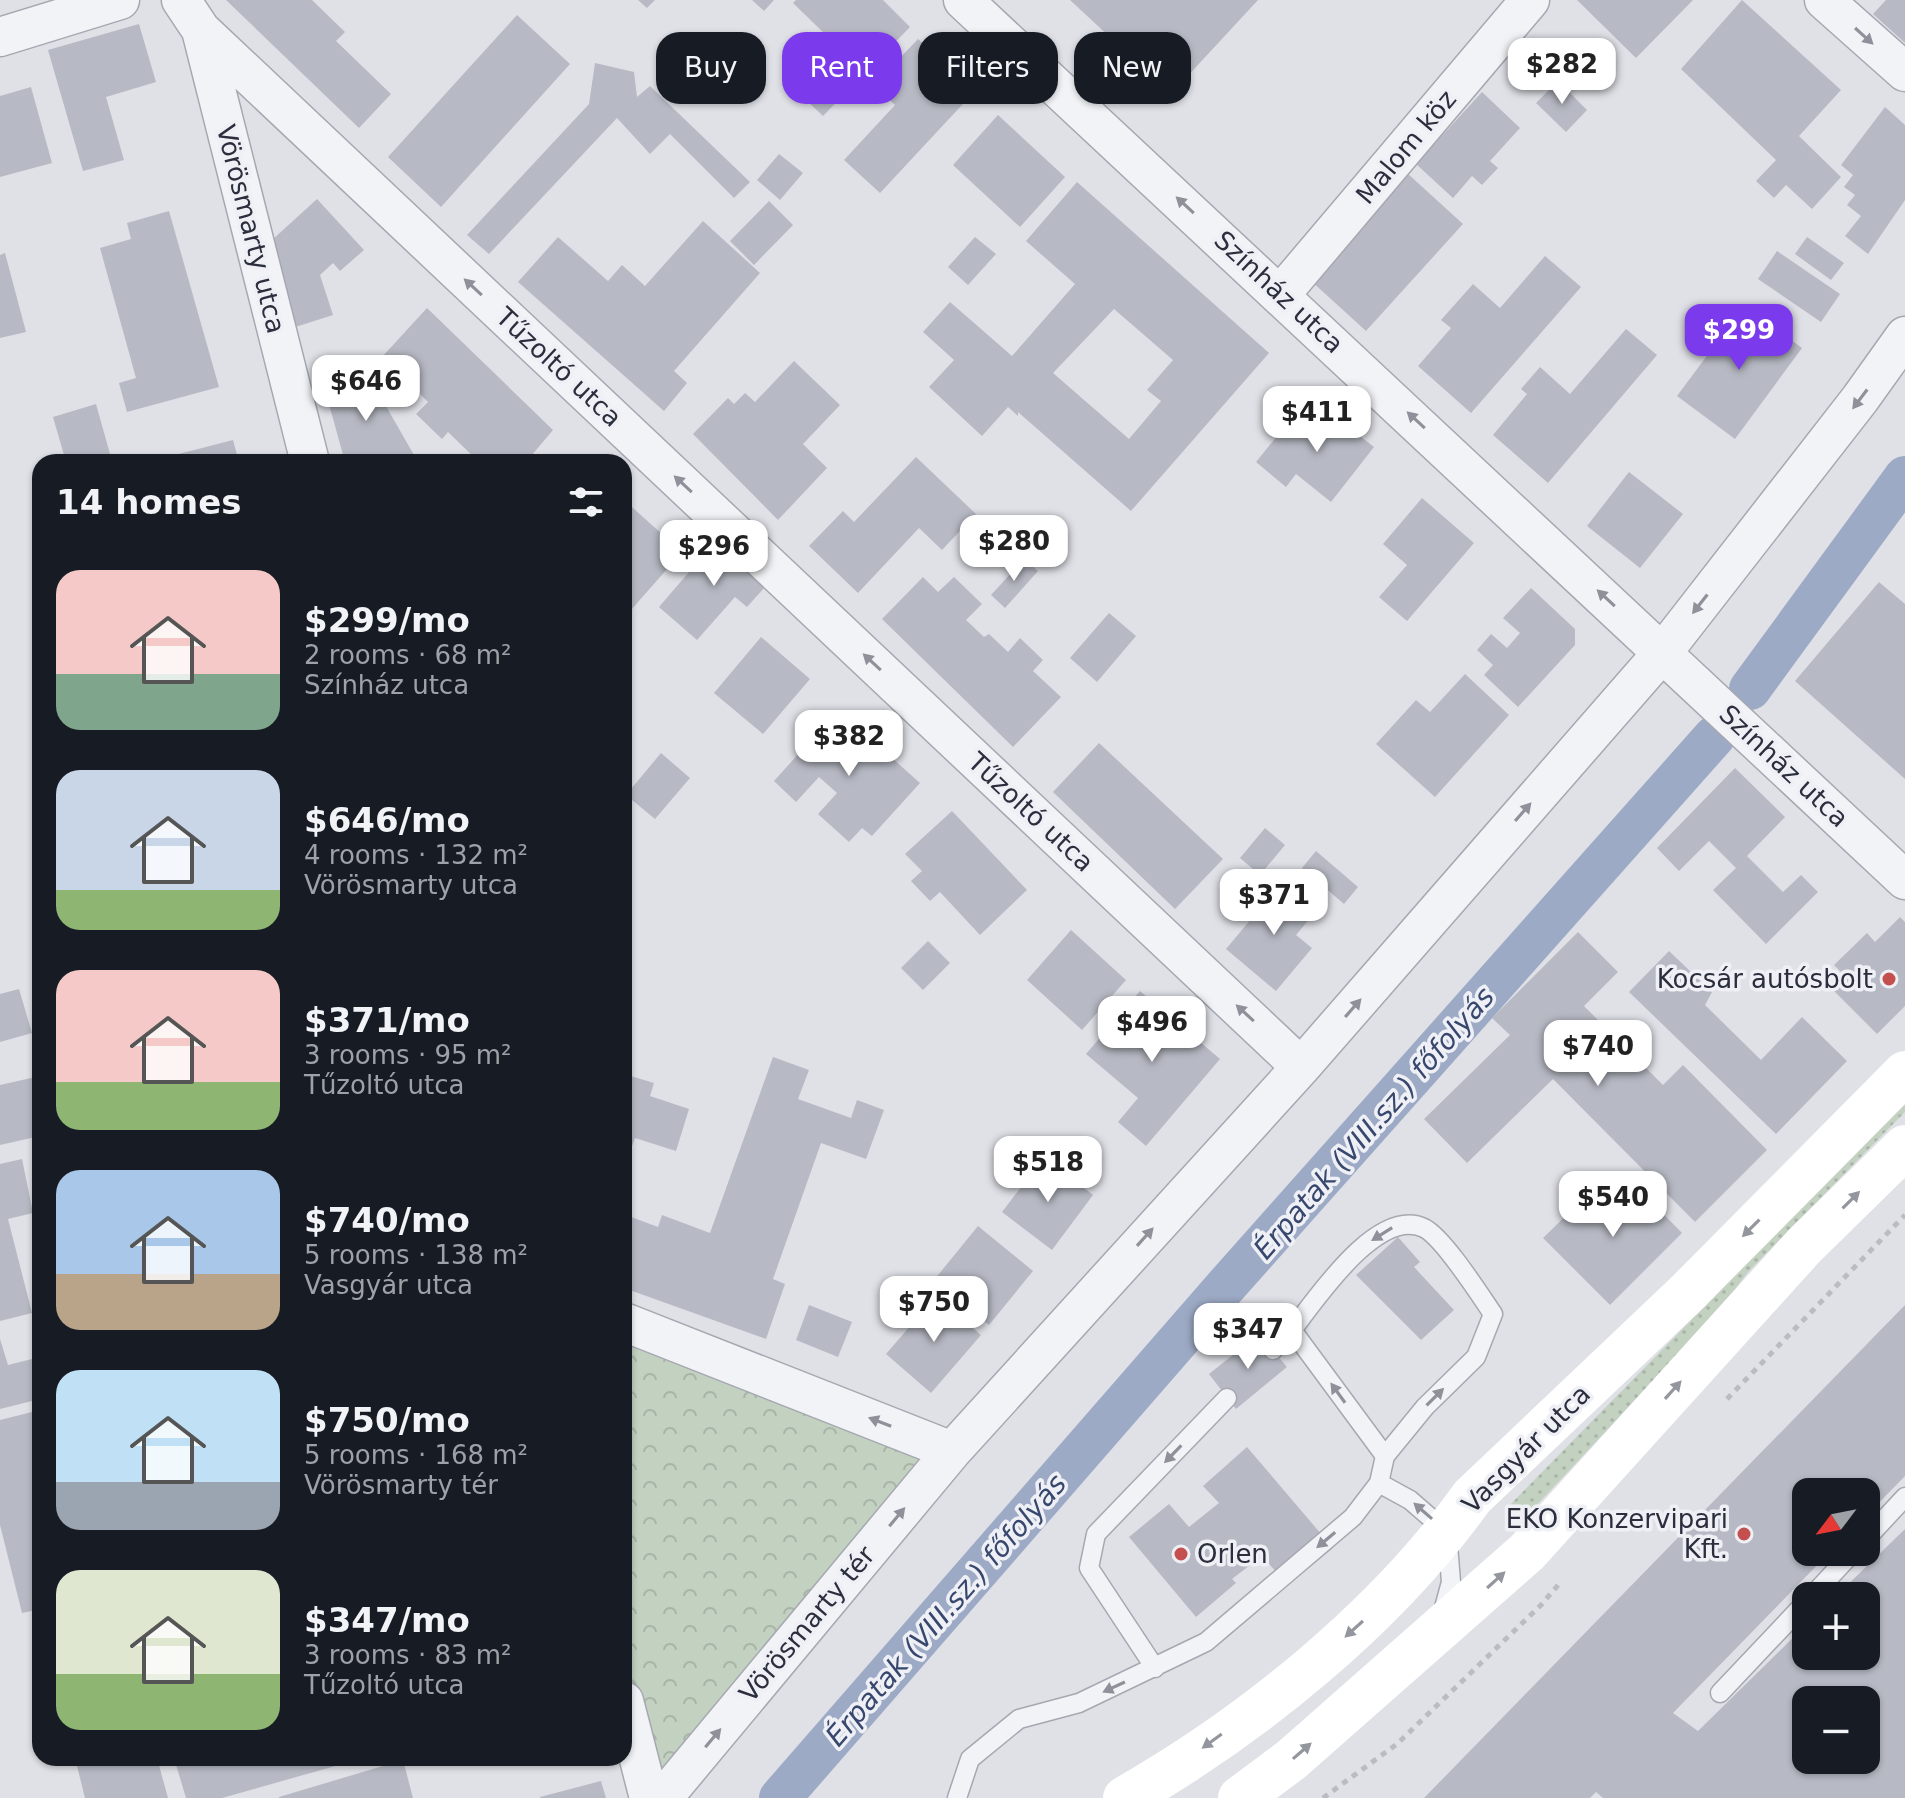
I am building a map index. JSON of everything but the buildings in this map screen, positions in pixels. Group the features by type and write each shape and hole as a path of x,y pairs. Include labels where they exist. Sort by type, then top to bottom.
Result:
{"main road":[{"name":"Vasgyár utca","path":"1125,1798 1169,1773 1344,1638 1447,1532 1472,1497 1687,1293 1905,1073"},
{"path":"1240,1798 1291,1760 1527,1552 1804,1246 1905,1147"}],"street":[{"path":"0,37 120,0"},
{"name":"Színház utca","path":"963,0 1905,880"},
{"name":"Malom köz","path":"1281,294 1530,0"},
{"path":"1824,0 1905,72"},
{"name":"Vörösmarty utca","path":"191,15 308,454"},
{"name":"Tűzoltó utca","path":"191,15 1301,1067"},
{"path":"1301,1067 1663,652 1860,399 1905,336"},
{"name":"Vörösmarty tér","path":"663,1798 952,1451 1301,1067"},
{"path":"632,1325 952,1451"},
{"path":"632,1732 649,1798"}],"lane":[{"path":"957,1798 970,1759 1019,1719 1079,1703 1206,1642 1353,1517 1379,1483 1385,1456 1425,1407 1476,1357 1493,1314 1461,1269 1426,1228 1401,1223 1376,1235 1337,1273 1273,1350"},
{"path":"1292,1330 1385,1456"},
{"path":"1155,1668 1112,1608 1089,1568 1096,1534 1227,1398"},
{"path":"1379,1483 1410,1500 1447,1532 1451,1582 1437,1632"},
{"path":"1880,1524 1905,1497"},
{"path":"1825,1582 1840,1566"},
{"path":"1720,1693 1792,1617"}],"green space":[{"path":"1905,1102 1905,1112 1748,1272 1721,1308 1519,1524 1505,1510"},
{"path":"632,1325 952,1451 663,1798 632,1721"}],"waterway":[{"name":"Érpatak (VIII.sz.) főfolyás","path":"1750,689 1905,477"},
{"name":"Érpatak (VIII.sz.) főfolyás","path":"780,1798 1225,1287 1714,737"}],"place":[{"name":"Kocsár autósbolt","path":"1889,979"},
{"name":"EKO Konzervipari Kft.","path":"1744,1534"},
{"name":"Orlen","path":"1181,1554"}]}
